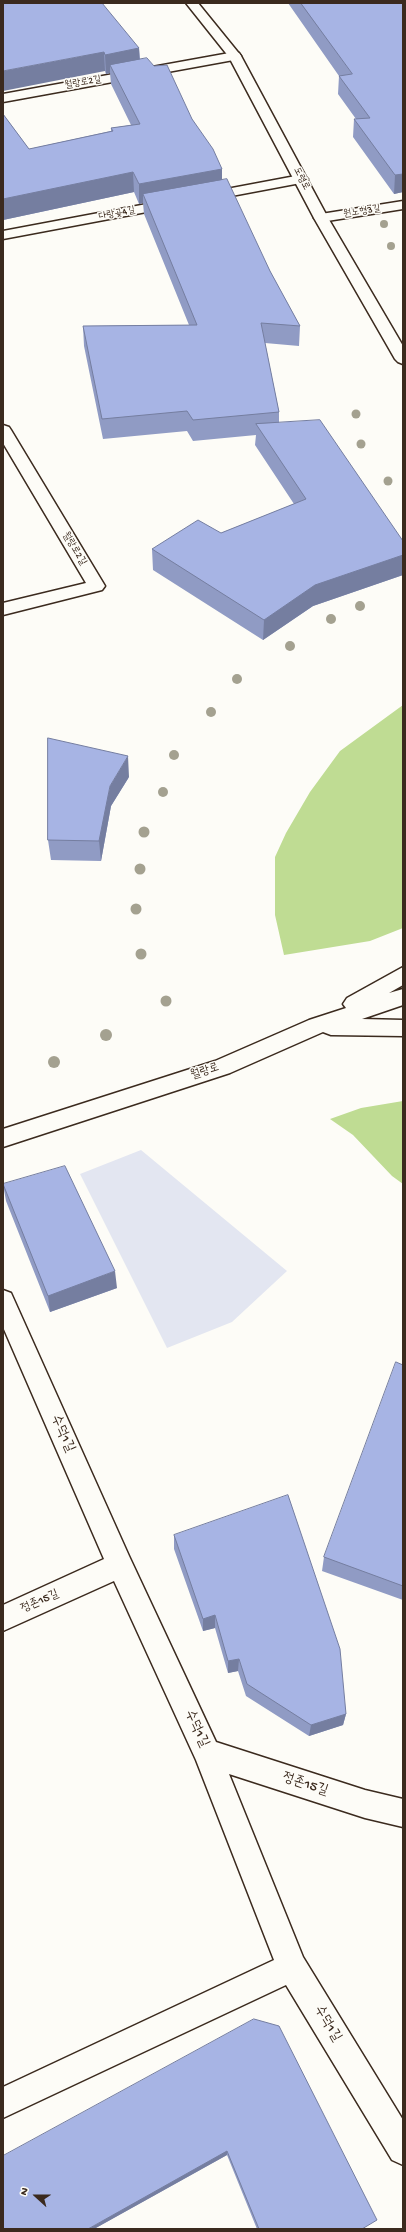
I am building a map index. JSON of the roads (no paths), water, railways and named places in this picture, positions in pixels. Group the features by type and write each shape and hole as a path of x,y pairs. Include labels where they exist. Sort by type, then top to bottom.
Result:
{"street":[{"name":"도령로","path":"192,3 235,56 321,218 403,359"},
{"name":"월랑로2길","path":"3,98 235,56"},
{"name":"다랑곶4길","path":"3,235 301,179"},
{"name":"원노형3길","path":"321,218 403,205"},
{"name":"월랑로2길","path":"3,430 96,586 3,609"},
{"path":"316,1026 403,975"},
{"name":"월랑로","path":"3,1138 222,1067 316,1026 403,998"},
{"path":"316,1026 403,1028"},
{"name":"수덕1길","path":"3,1300 120,1566 208,1753 292,1966 403,2149"},
{"name":"정존15길","path":"3,1618 120,1566"},
{"name":"정존15길","path":"208,1753 365,1804 403,1813"},
{"path":"3,2103 292,1966"}]}
